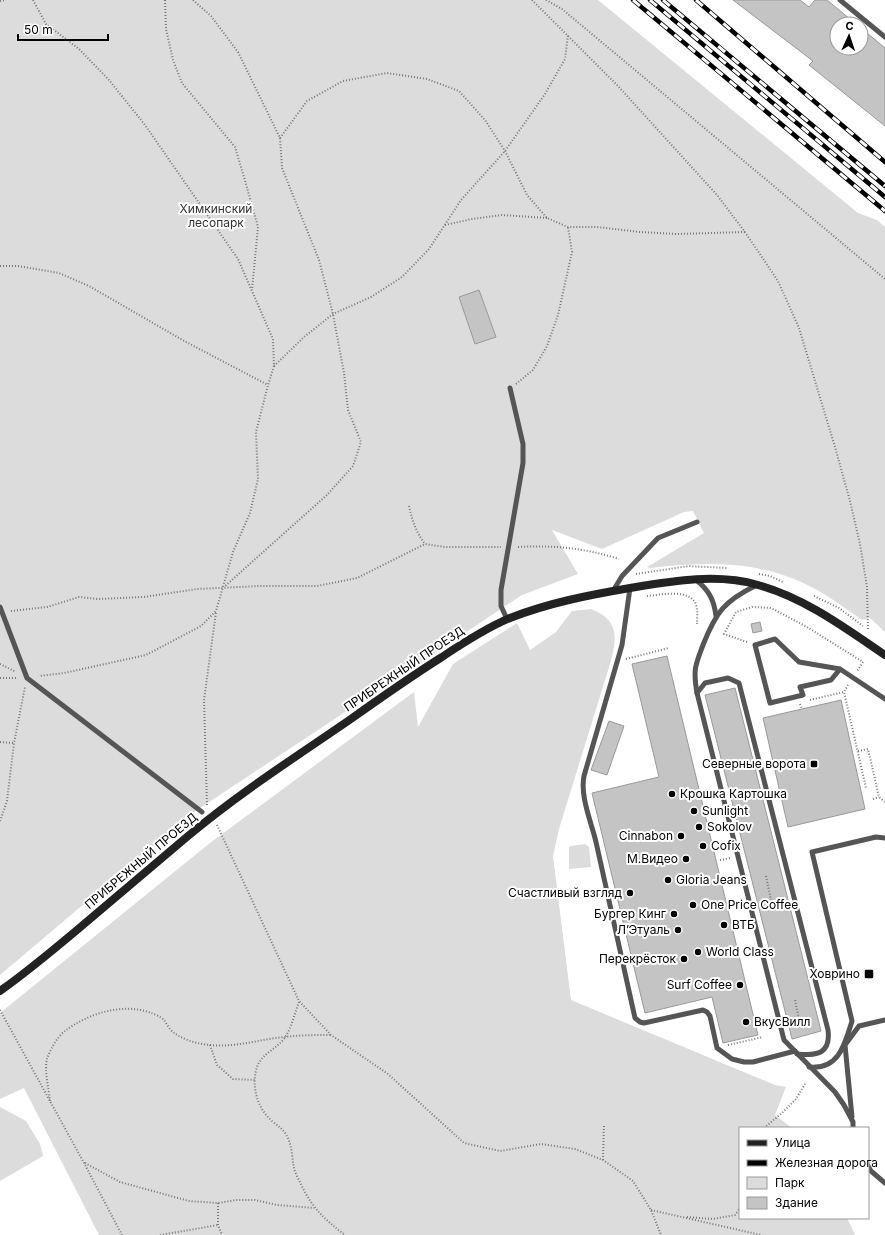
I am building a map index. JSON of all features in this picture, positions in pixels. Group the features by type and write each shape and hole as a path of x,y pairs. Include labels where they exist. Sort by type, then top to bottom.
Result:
{"street":[{"name":"ПРИБРЕЖНЫЙ ПРОЕЗД","path":"0,991 47,955 215,814 406,680 490,627 508,619 564,601 630,588 695,579 733,580 758,585 791,598 824,615 885,655"}],"lane":[{"path":"840,0 885,37"},
{"path":"508,619 501,606 501,590 523,463 522,444 510,388"},
{"path":"613,591 622,576 658,538 697,522"},
{"path":"695,579 702,585 712,598 715,605 716,616"},
{"path":"758,585 743,592 728,603 716,616 696,666 694,676 784,1040 835,1092 844,1105 853,1125"},
{"path":"630,588 623,640 584,776 583,789 635,1018 644,1024 703,1010 710,1016 717,1048 732,1059 744,1062 753,1062 796,1053 810,1056 818,1054 824,1050 828,1043 828,1030 739,683 728,678 705,683 697,693"},
{"path":"1,610 26,678 202,812"},
{"path":"840,670 830,680 800,687 803,695 770,704 755,645 775,639 799,662 840,670 885,699"},
{"path":"853,1125 845,1045 852,1022 812,852 876,837 885,838"},
{"path":"809,1067 816,1068 831,1062 839,1055 859,1026 885,1020"},
{"path":"869,1168 885,1183"}],"path":[{"path":"0,1 6,0"},
{"path":"33,0 46,24 79,49 109,80 145,126 238,259 273,339 274,366 256,432 258,479 250,513 233,552 216,611 204,700 208,808"},
{"path":"165,0 166,29 182,83 234,148 246,184 258,227 252,291"},
{"path":"193,0 211,16 238,52 280,138 282,168 319,260 333,314 344,373 348,410 361,442 353,466 327,496 223,588"},
{"path":"532,0 568,34 670,141 717,194 778,281 799,328 836,448 850,500 860,544 867,587 868,630"},
{"path":"546,0 562,9 885,278"},
{"path":"274,366 304,337 333,314 371,297 402,277 429,249 460,200 505,151 545,94 565,59 568,34"},
{"path":"280,138 307,101 342,81 386,72 427,79 458,91 485,120 505,151 527,195 547,218"},
{"path":"444,225 502,215 547,218 568,227 597,227 640,232 677,234 745,232"},
{"path":"510,388 533,370 547,346 558,315 572,252 568,227"},
{"path":"0,266 18,266 59,273 89,286 186,342 268,385"},
{"path":"409,506 413,523 425,544"},
{"path":"1,610 47,607 78,597 98,599 144,597 197,589 260,586 317,586 358,578 425,544 474,548 565,547 598,552 619,560"},
{"path":"628,598 678,594 688,596 692,598 696,605 697,624"},
{"path":"755,645 724,634 736,612 752,606 760,606 771,608 863,662"},
{"path":"0,678 26,678 64,673 146,655 201,626 216,611"},
{"path":"617,661 669,648"},
{"path":"0,664 26,678"},
{"path":"0,821 7,801 14,743 26,678"},
{"path":"807,701 844,692 866,788"},
{"path":"800,703 802,709"},
{"path":"0,742 14,743"},
{"path":"858,751 868,749 879,797 885,802"},
{"path":"873,799 879,797"},
{"path":"217,823 299,1001 331,1035 388,1074 464,1143 500,1150 541,1144 575,1149 602,1160 633,1181 651,1210 661,1235"},
{"path":"766,876 772,905"},
{"path":"795,1000 801,1029"},
{"path":"299,1001 286,1036 266,1055 258,1066 255,1080 256,1095 262,1109 288,1137 294,1170 314,1208 345,1235"},
{"path":"50,1101 46,1060 54,1044 64,1032 79,1022 98,1014 118,1009 136,1009 151,1013 164,1020 173,1032 189,1041 210,1045 236,1045 286,1036 331,1035"},
{"path":"0,1010 122,1235"},
{"path":"742,1042 763,1037"},
{"path":"210,1045 217,1065 233,1079 255,1080"},
{"path":"765,1127 796,1100 805,1084"},
{"path":"602,1160 604,1124"},
{"path":"84,1163 120,1182 189,1201 218,1203 236,1200 255,1200 276,1205 314,1208"},
{"path":"218,1203 218,1225 222,1235"},
{"path":"681,1217 713,1219 735,1215 739,1209"},
{"path":"651,1210 761,1235"},
{"path":"160,1235 218,1225"}],"green space":[{"name":"Химкинский лесопарк","path":"0,0 598,0 858,213 877,220 885,227 885,632 870,618 862,620 824,594 803,583 761,569 718,564 647,567 704,533 693,511 684,512 602,549 552,530 578,574 522,595 188,816 0,975"},
{"path":"591,609 600,613 612,625 615,639 610,664 559,829 553,856 571,1000 775,1085 786,1087 775,1115 791,1127 739,1127 739,1219 847,1219 855,1235 99,1235 24,1088 0,1099 0,1013 210,843 414,692 418,727 453,664 517,623 530,650 556,632 572,611"},
{"path":"585,844 589,847 591,867 569,869 569,847"},
{"path":"0,1107 26,1121 40,1144 43,1156 0,1181"}],"building":[{"path":"733,0 800,0 809,7 815,0 827,0 846,16 829,16 829,56 869,56 869,35 885,48 885,126 809,65 813,61"},
{"path":"479,290 496,337 475,344 459,297"},
{"path":"760,622 762,631 753,633 751,624"},
{"path":"667,656 758,1035 723,1043 712,997 645,1013 592,793 659,777 632,664"},
{"path":"735,688 821,1031 792,1039 705,695"},
{"name":"Северные ворота","path":"841,700 865,809 788,827 763,718"},
{"path":"609,721 624,726 607,775 591,770"}],"railway":[{"path":"633,0 885,211"},
{"path":"650,0 885,197"},
{"path":"663,0 885,186"},
{"path":"696,0 885,162"}],"place":[{"name":"Северные ворота","path":"814,764"},
{"name":"Крошка Картошка","path":"672,794"},
{"name":"Sunlight","path":"694,811"},
{"name":"Sokolov","path":"699,827"},
{"name":"Cinnabon","path":"681,836"},
{"name":"Cofix","path":"703,846"},
{"name":"М.Видео","path":"686,859"},
{"name":"Gloria Jeans","path":"668,880"},
{"name":"Счастливый взгляд","path":"630,893"},
{"name":"One Price Coffee","path":"693,905"},
{"name":"Бургер Кинг","path":"674,914"},
{"name":"ВТБ","path":"724,925"},
{"name":"Л’Этуаль","path":"678,930"},
{"name":"World Class","path":"698,952"},
{"name":"Перекрёсток","path":"684,959"},
{"name":"Ховрино","path":"869,974"},
{"name":"Surf Coffee","path":"740,985"},
{"name":"ВкусВилл","path":"746,1022"}]}
